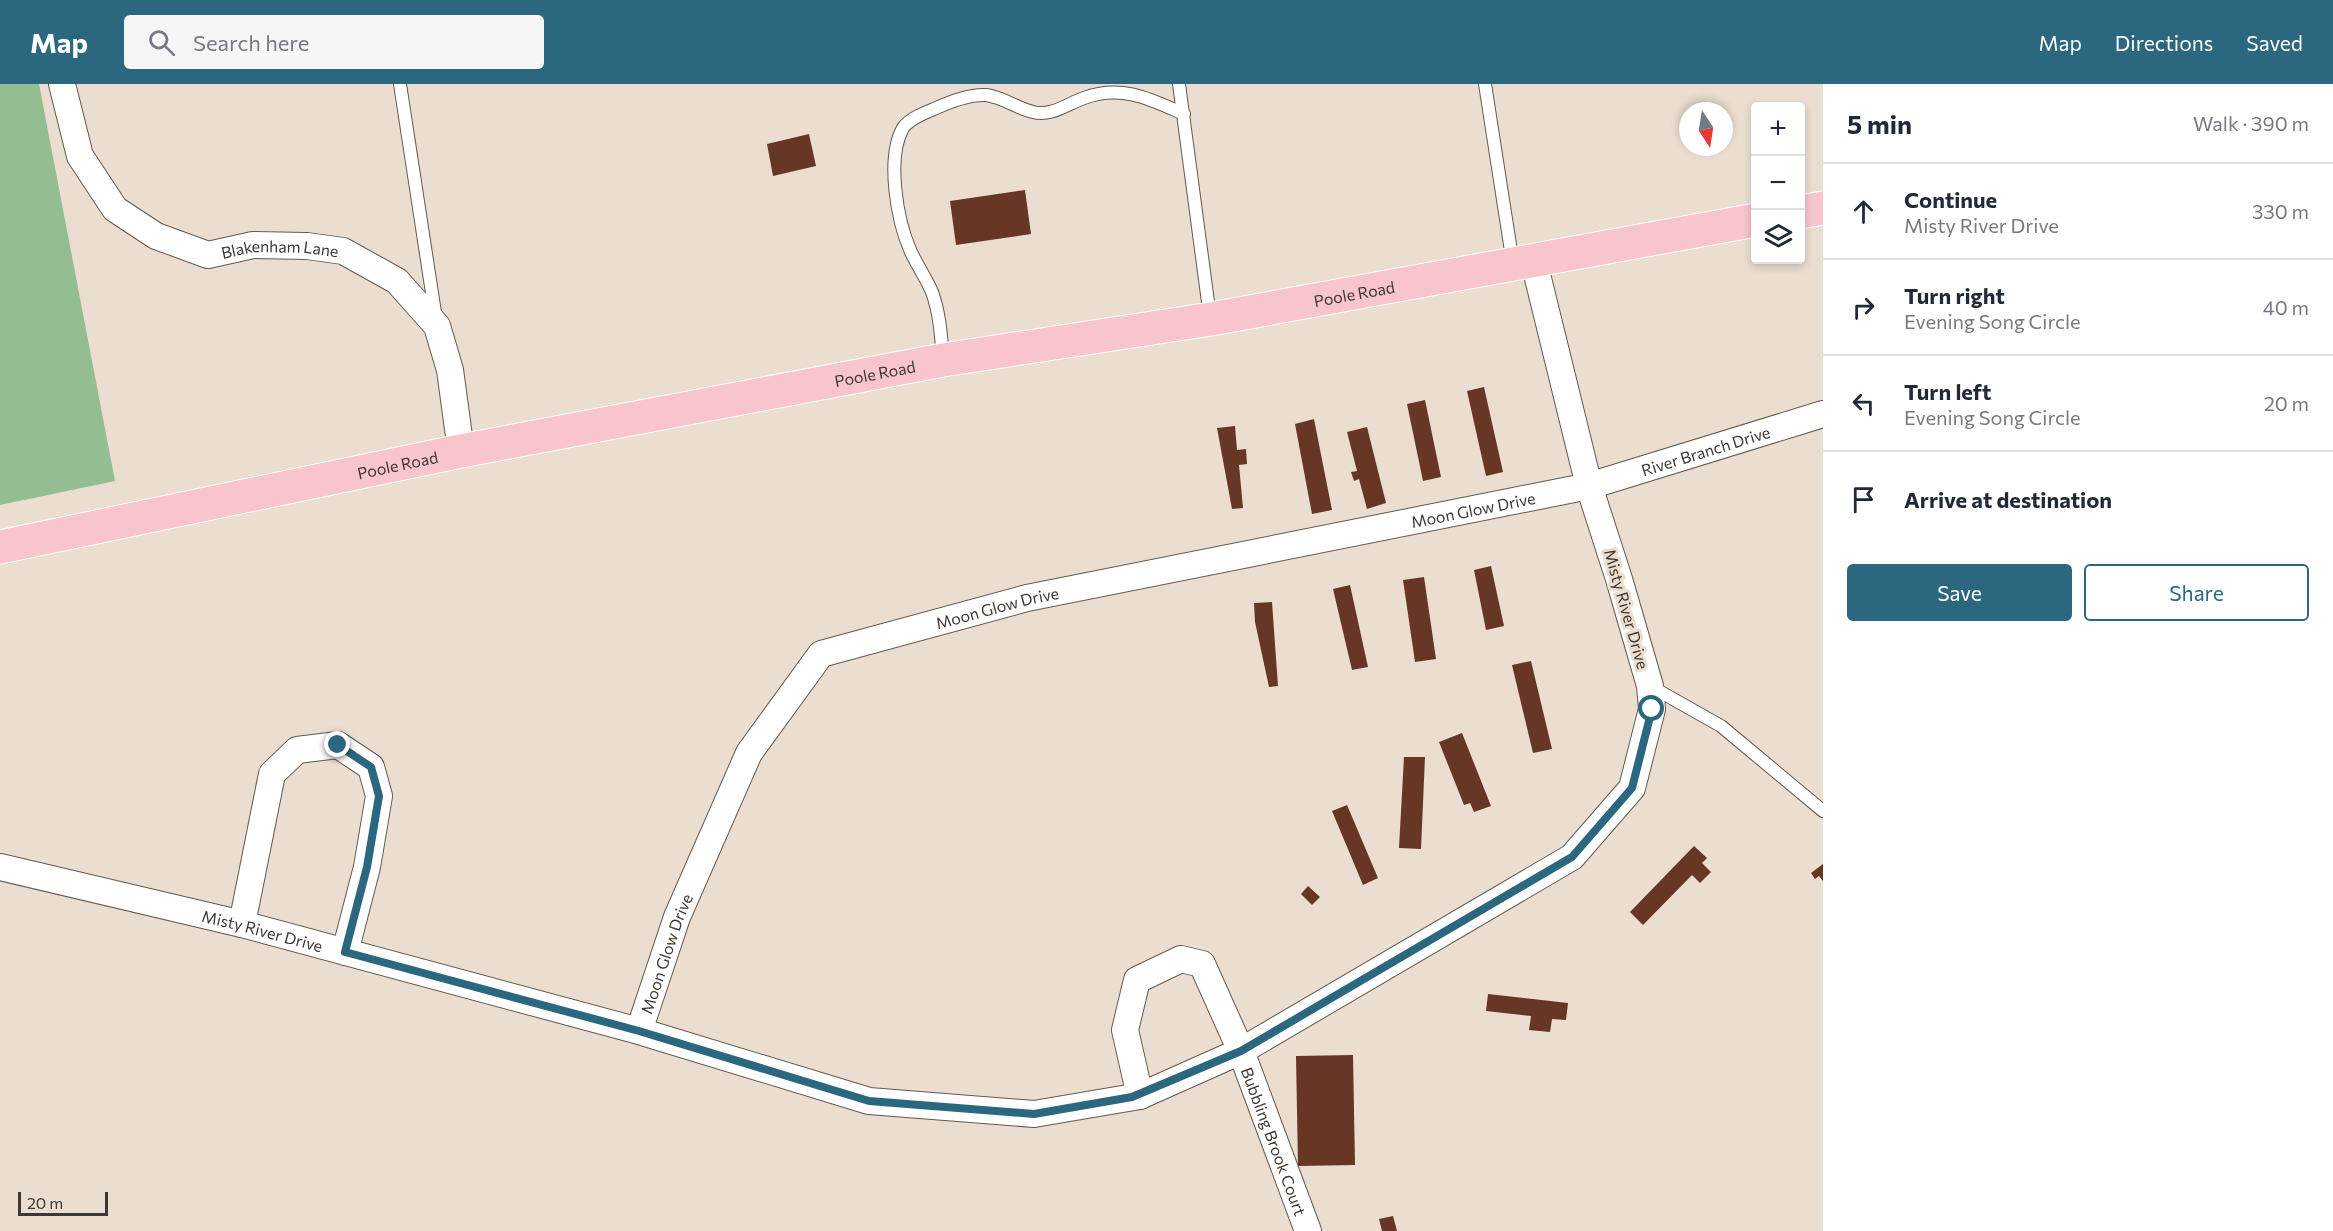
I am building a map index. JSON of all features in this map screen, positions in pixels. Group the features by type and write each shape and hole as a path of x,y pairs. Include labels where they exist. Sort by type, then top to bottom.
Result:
{"main road":[{"path":"1805,211 1823,208"},
{"name":"Poole Road","path":"0,547 461,451 943,360 1211,319 1751,221"}],"street":[{"name":"Blakenham Lane","path":"62,84 80,156 115,209 156,236 208,255 253,246 307,246 343,250 397,281 436,326 450,370 461,451"},
{"name":"Misty River Drive","path":"0,867 242,924 639,1031 869,1101 1034,1114 1140,1096 1241,1051 1572,857 1632,788 1652,709 1650,686 1524,263"},
{"name":"River Branch Drive","path":"1589,486 1823,414"},
{"name":"Moon Glow Drive","path":"639,1031 677,917 749,753 820,654 1027,598 1589,486"},
{"path":"242,924 272,774 297,750 338,745 371,767 379,796 367,867 345,952"},
{"name":"Bubbling Brook Court","path":"1140,1096 1125,1030 1137,980 1181,959 1202,964 1241,1051 1308,1231"}],"lane":[{"path":"400,84 438,332"},
{"path":"1179,84 1211,319"},
{"path":"1485,84 1524,263"},
{"path":"943,360 937,308 931,290 905,238 897,205 895,148 904,126 940,106 963,98 983,95 1000,98 1034,112 1044,113 1058,110 1086,97 1126,92 1142,95 1184,114"},
{"path":"1650,686 1721,726 1823,811"}],"green space":[{"path":"0,84 39,84 115,481 0,505"}],"building":[{"path":"809,134 816,166 773,176 767,144"},
{"path":"1025,190 1031,234 956,245 950,201"},
{"path":"1484,387 1503,472 1486,476 1467,391"},
{"path":"1425,400 1441,477 1423,481 1407,404"},
{"path":"1314,419 1332,510 1312,514 1295,424"},
{"path":"1235,426 1237,450 1246,449 1247,464 1239,465 1243,508 1232,509 1217,428"},
{"path":"1367,427 1386,503 1367,509 1359,479 1354,481 1351,472 1357,471 1347,432"},
{"path":"1491,566 1504,626 1486,630 1474,570"},
{"path":"1424,577 1436,659 1415,662 1403,580"},
{"path":"1350,585 1368,667 1352,670 1333,589"},
{"path":"1272,602 1278,686 1269,687 1255,622 1254,603"},
{"path":"1531,661 1552,749 1533,753 1512,665"},
{"path":"1462,733 1491,806 1474,812 1470,803 1464,805 1439,742"},
{"path":"1404,757 1425,757 1421,849 1399,848"},
{"path":"1347,805 1378,878 1363,885 1332,811"},
{"path":"1694,846 1707,858 1702,863 1711,872 1700,883 1692,875 1643,925 1630,912"},
{"path":"1823,864 1823,881 1819,876 1815,879 1811,873"},
{"path":"1308,886 1320,897 1312,905 1301,894"},
{"path":"1488,994 1568,1003 1566,1020 1552,1019 1550,1032 1529,1030 1531,1016 1486,1011"},
{"path":"1353,1055 1355,1165 1298,1166 1296,1056"},
{"path":"1393,1216 1397,1231 1382,1231 1379,1219"}],"route":[{"path":"338,745 371,767 379,796 367,867 345,952 639,1031 869,1101 1034,1114 1140,1096 1241,1051 1572,857 1632,788 1652,709"}]}
